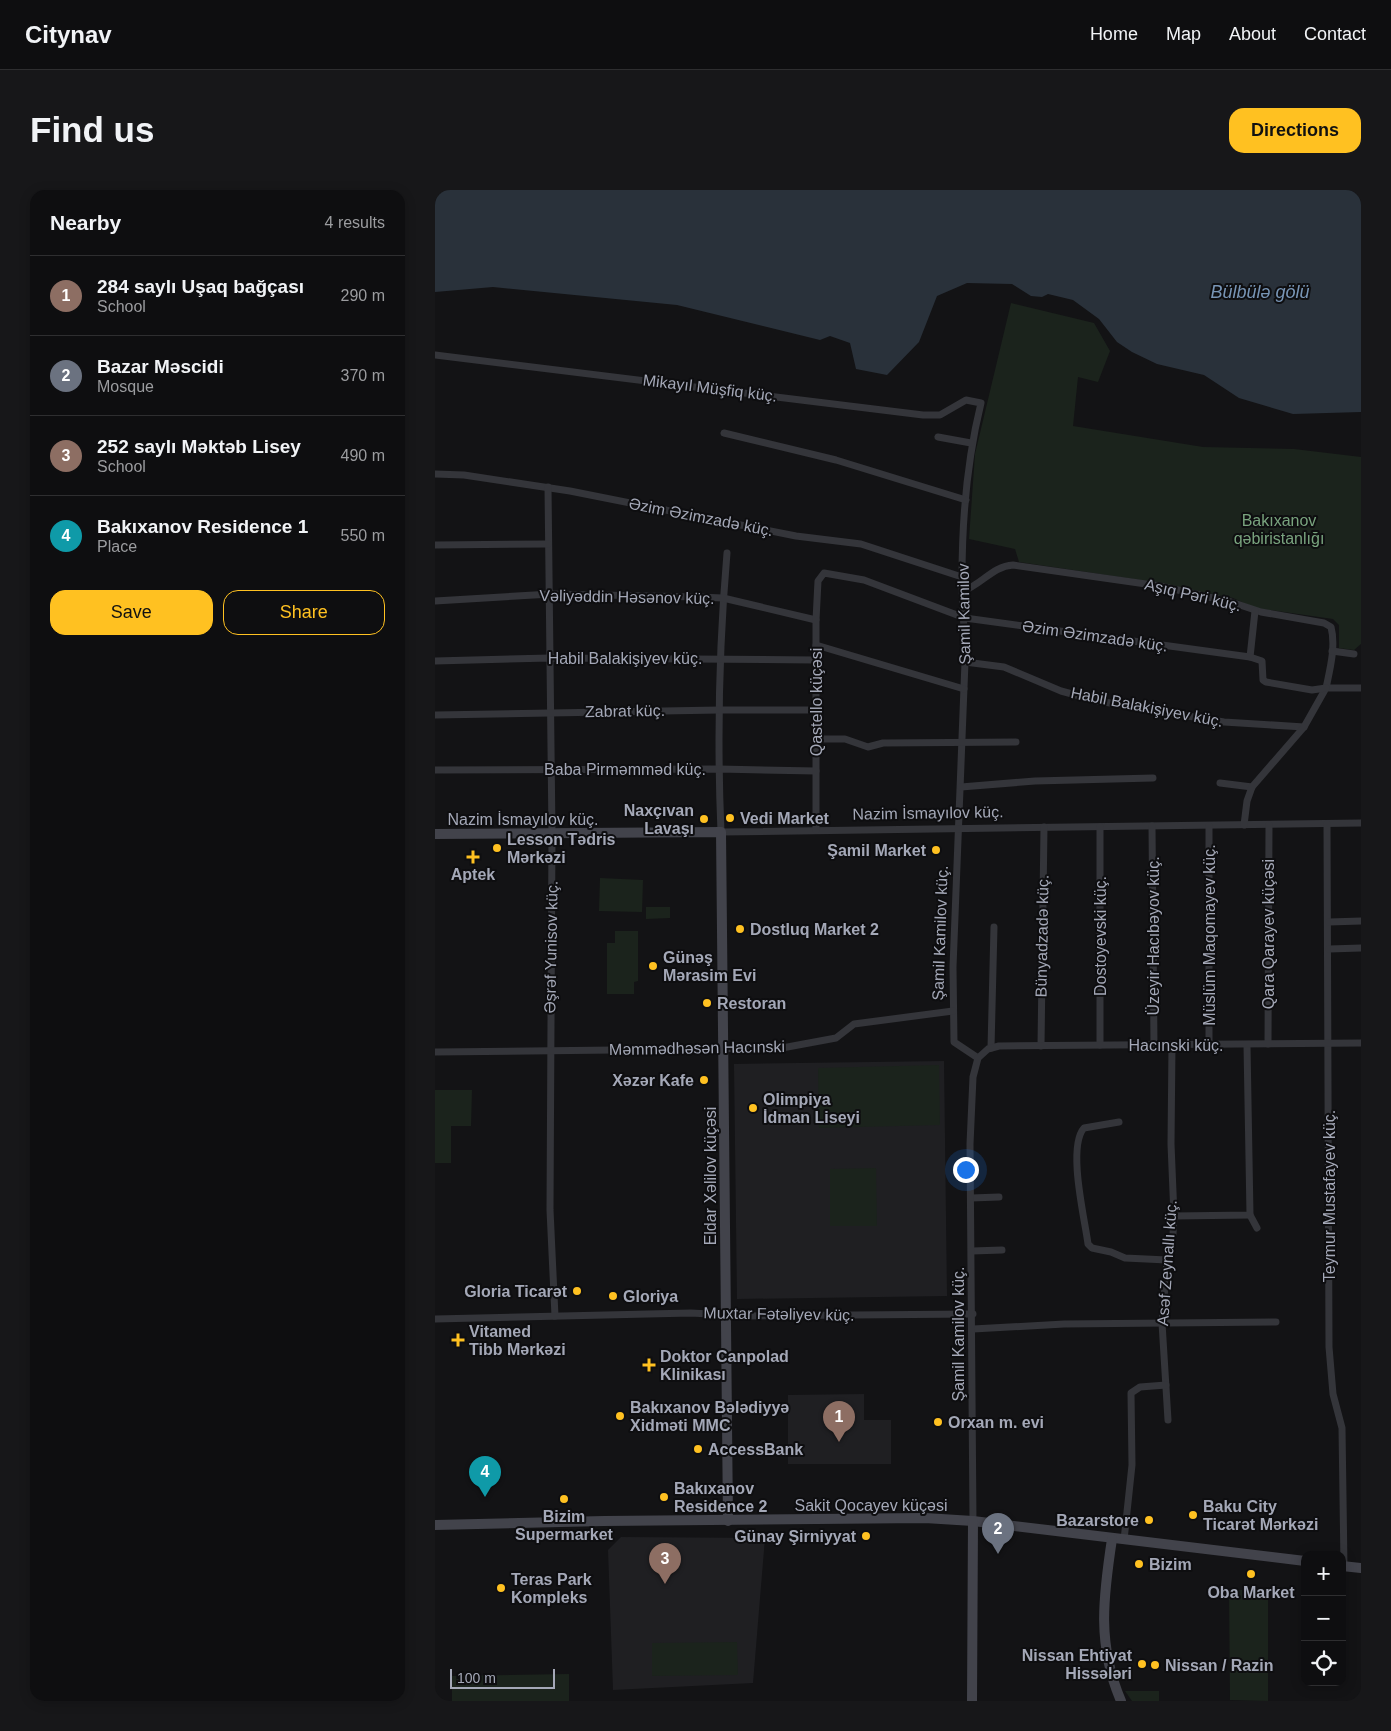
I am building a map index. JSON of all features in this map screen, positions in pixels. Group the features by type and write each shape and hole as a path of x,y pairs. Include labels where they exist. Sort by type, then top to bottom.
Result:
{"street":[{"name":"Mikayıl Müşfiq küç.","path":"435,355 923,415 941,415 966,400 981,403"},
{"name":"Şamil Kamilov","path":"958,827 965,662 965,618 962,577 966,500 971,443 981,403"},
{"path":"724,433 836,460 966,500"},
{"path":"938,437 971,443"},
{"name":"Əzim Əzimzadə küç.","path":"435,474 464,475 548,487 797,536 861,544 962,577"},
{"name":"Əşrəf Yunisov küç.","path":"548,487 548,544 551,594 552,834 550,1210 555,1316"},
{"path":"435,545 548,544"},
{"path":"721,832 719,710 723,598 727,553"},
{"name":"Aşıq Pəri küç.","path":"963,591 995,570 1013,565 1160,586 1231,602 1255,611 1329,625 1332,632 1332,651 1326,688"},
{"name":"Əzim Əzimzadə küç.","path":"821,575 838,575 864,580 965,618 1250,657"},
{"name":"Qastello küçəsi","path":"816,830 815,660 818,581 821,575"},
{"name":"Vəliyəddin Həsənov küç.","path":"435,601 551,594 723,598 816,620"},
{"path":"1255,611 1250,657 1263,661 1263,680 1265,682 1312,690 1361,688"},
{"path":"816,645 963,689"},
{"path":"1332,651 1354,654"},
{"name":"Habil Balakişiyev küç.","path":"435,661 551,658 815,660"},
{"name":"Habil Balakişiyev küç.","path":"965,662 1004,667 1061,691 1098,701 1224,722 1304,727"},
{"path":"1244,825 1247,801 1252,787 1304,727 1326,688"},
{"name":"Zabrat küç.","path":"435,715 815,710"},
{"path":"815,739 845,739 868,747 883,744 1016,742"},
{"name":"Baba Pirməmməd küç.","path":"435,770 719,768 816,771"},
{"path":"961,787 1035,781 1153,778"},
{"path":"1220,783 1252,787"},
{"name":"Nazim İsmayılov küç.","path":"435,834 1361,823"},
{"name":"Teymur Mustafayev küç.","path":"1327,824 1329,922 1329,1347 1333,1394 1341,1428 1343,1551"},
{"name":"Qara Qarayev küçəsi","path":"1267,1044 1269,825"},
{"name":"Üzeyir Hacıbəyov küç.","path":"1152,826 1154,1045"},
{"name":"Müslüm Maqomayev küç.","path":"1209,826 1209,1045"},
{"name":"Şamil Kamilov küç.","path":"958,827 953,1011 954,1042 978,1058 974,1067 972,1094 971,1198 973,1314 972,1701"},
{"name":"Bünyadzadə küç.","path":"1041,1046 1044,827"},
{"name":"Dostoyevski küç.","path":"1100,827 1100,1046"},
{"name":"Eldar Xəlilov küçəsi","path":"721,832 728,1521"},
{"path":"1329,922 1361,922"},
{"path":"978,1058 991,1048 994,927"},
{"path":"1329,949 1361,948"},
{"name":"Məmmədhəsən Hacınski","path":"435,1052 782,1048 836,1038 854,1024 953,1011"},
{"name":"Hacınski küç.","path":"991,1048 1361,1043"},
{"name":"Asəf Zeynallı küç.","path":"1168,1420 1162,1323 1167,1260 1173,1234 1171,1144 1172,1045"},
{"path":"1247,1045 1250,1215 1257,1228"},
{"path":"1119,1122 1084,1128 1078,1138 1080,1199 1088,1244 1092,1248 1111,1252 1125,1258 1167,1260"},
{"path":"971,1198 999,1197"},
{"path":"1173,1216 1250,1215"},
{"path":"972,1250 1002,1250"},
{"name":"Muxtar Fətəliyev küç.","path":"435,1319 691,1312 726,1315 973,1314"},
{"path":"973,1330 1064,1324 1276,1322"},
{"path":"1124,1540 1132,1471 1131,1393 1140,1387 1166,1385"},
{"name":"Sakit Qocayev küçəsi","path":"435,1525 604,1521 925,1518 973,1521 1301,1561"},
{"path":"1112,1539 1105,1594 1105,1646 1109,1671 1121,1701"},
{"path":"1346,1566 1361,1568"}],"shaded area":[{"path":"944,1061 947,1296 737,1299 734,1064"},
{"path":"864,1394 864,1420 891,1420 891,1464 788,1464 788,1395"},
{"path":"621,1537 765,1538 753,1683 613,1690 608,1550"}],"green space":[{"name":"Bakıxanov qəbiristanlığı","path":"1011,303 1094,323 1110,351 1098,382 1078,377 1073,426 1203,447 1294,449 1361,457 1361,644 1354,650 1339,648 1339,625 1333,619 1255,608 1233,598 1147,581 1019,562 1015,549 969,539 975,454"},
{"path":"600,878 643,880 642,912 599,911"},
{"path":"646,907 670,907 670,918 646,919"},
{"path":"615,931 638,931 638,981 634,982 634,994 607,994 607,943 615,943"},
{"path":"939,1065 940,1125 819,1128 818,1068"},
{"path":"435,1090 472,1090 471,1126 451,1126 451,1163 435,1163"},
{"path":"876,1168 877,1226 830,1226 830,1169"},
{"path":"1229,1590 1268,1590 1268,1701 1230,1700"},
{"path":"737,1642 738,1675 652,1676 652,1643"},
{"path":"569,1674 569,1701 452,1701 452,1676"},
{"path":"1125,1691 1159,1691 1159,1701 1132,1701"}],"water":[{"name":"Bülbülə gölü","path":"435,190 1361,190 1361,412 1293,414 1239,398 1204,375 1157,364 1132,352 1117,342 1099,319 1073,300 1048,294 1042,297 1031,296 1012,284 967,283 937,296 919,342 887,375 856,369 850,343 830,336 820,340 677,305 493,287 435,292"}],"place":[{"name":"Vedi Market","path":"730,818"},
{"name":"Naxçıvan Lavaşı","path":"704,819"},
{"name":"Lesson Tədris Mərkəzi","path":"497,848"},
{"name":"Şamil Market","path":"936,850"},
{"name":"Aptek","path":"473,857"},
{"name":"Dostluq Market 2","path":"740,929"},
{"name":"Günəş Mərasim Evi","path":"653,966"},
{"name":"Restoran","path":"707,1003"},
{"name":"Xəzər Kafe","path":"704,1080"},
{"name":"Olimpiya İdman Liseyi","path":"753,1108"},
{"name":"Gloria Ticarət","path":"577,1291"},
{"name":"Gloriya","path":"613,1296"},
{"name":"Vitamed Tibb Mərkəzi","path":"458,1340"},
{"name":"Doktor Canpolad Klinikası","path":"649,1365"},
{"name":"Bakıxanov Bələdiyyə Xidməti MMC","path":"620,1416"},
{"name":"Orxan m. evi","path":"938,1422"},
{"name":"284 saylı Uşaq bağçası","path":"839,1442"},
{"name":"AccessBank","path":"698,1449"},
{"name":"Bakıxanov Residence 1","path":"485,1497"},
{"name":"Bakıxanov Residence 2","path":"664,1497"},
{"name":"Bizim Supermarket","path":"564,1499"},
{"name":"Baku City Ticarət Mərkəzi","path":"1193,1515"},
{"name":"Bazarstore","path":"1149,1520"},
{"name":"Günay Şirniyyat","path":"866,1536"},
{"name":"Bazar Məscidi","path":"998,1554"},
{"name":"Bizim","path":"1139,1564"},
{"name":"Oba Market","path":"1251,1574"},
{"name":"252 saylı Məktəb Lisey","path":"665,1584"},
{"name":"Teras Park Kompleks","path":"501,1588"},
{"name":"Nissan Ehtiyat Hissələri","path":"1142,1664"},
{"name":"Nissan / Razin","path":"1155,1665"}]}
